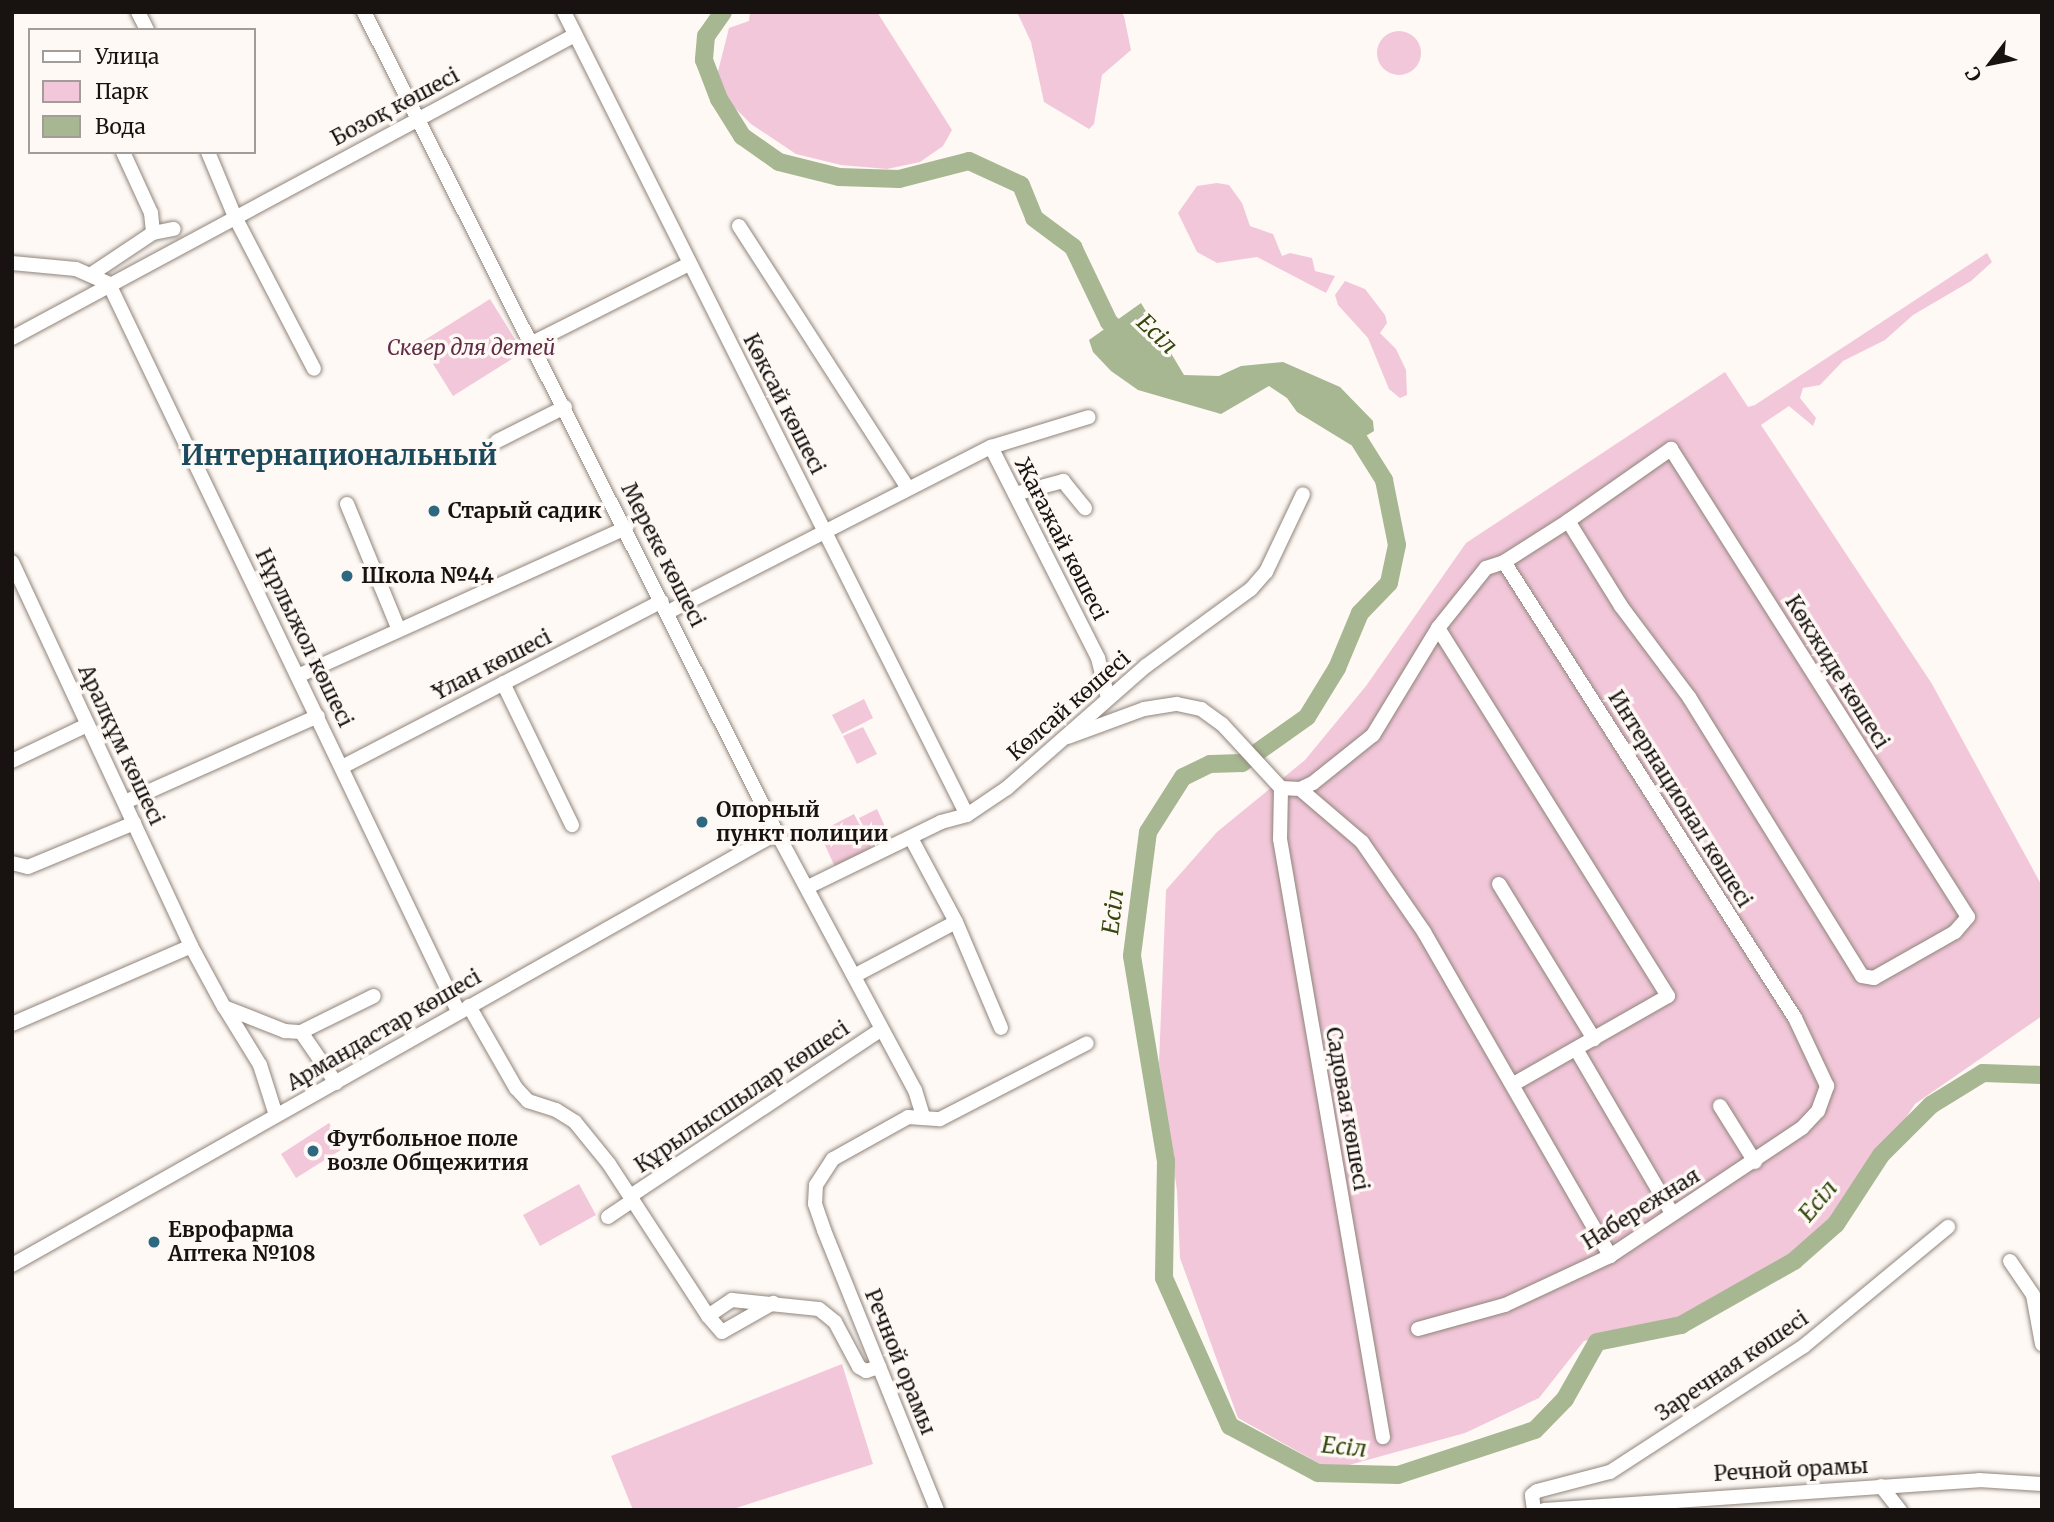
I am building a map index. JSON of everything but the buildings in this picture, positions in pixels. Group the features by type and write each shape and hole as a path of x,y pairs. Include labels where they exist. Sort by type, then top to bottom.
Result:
{"street":[{"path":"138,12 146,28"},
{"name":"Мереке көшесі","path":"364,12 626,528 777,833 808,887 880,1030 915,1090 923,1117"},
{"name":"Көксай көшесі","path":"564,12 967,815"},
{"name":"Бозоқ көшесі","path":"12,338 575,35"},
{"path":"124,154 151,214 153,233"},
{"path":"209,154 235,217 314,369"},
{"path":"739,226 908,488"},
{"path":"93,273 153,233 174,229"},
{"path":"12,264 93,273 109,284"},
{"path":"532,343 689,264"},
{"name":"Нұрлыжол көшесі","path":"109,284 342,766 463,1009"},
{"path":"497,441 565,407"},
{"path":"991,447 1089,417"},
{"name":"Жағажай көшесі","path":"827,533 908,488 991,447 1098,658 1108,698"},
{"name":"Көкжиде көшесі","path":"1671,449 1968,917 1955,933 1874,978 1862,976 1689,697 1621,606 1568,521 1671,449"},
{"path":"1015,494 1063,481 1086,508"},
{"name":"Көлсай көшесі","path":"808,887 911,838 967,815 1068,737 1108,698 1251,589 1266,572 1303,494"},
{"path":"347,504 398,628"},
{"path":"1068,737 1144,709 1178,704 1200,709 1240,740 1281,788 1300,789 1351,758 1373,735 1437,628 1486,568 1504,562 1568,521"},
{"path":"300,675 398,628 626,528"},
{"name":"Ұлан көшесі","path":"342,766 503,683 827,533"},
{"name":"Аралқұм көшесі","path":"12,562 191,946 260,1065 276,1115"},
{"name":"Интернационал көшесі","path":"1504,562 1818,1060"},
{"path":"1437,628 1668,996 1514,1084"},
{"path":"503,683 572,825"},
{"path":"125,802 318,716"},
{"path":"12,761 87,725"},
{"name":"Садовая көшесі","path":"1281,788 1280,839 1383,1437"},
{"path":"1300,789 1362,842 1424,932 1514,1084 1610,1256"},
{"path":"14,864 28,867 134,823"},
{"name":"Армандастар көшесі","path":"12,1265 777,833"},
{"path":"911,838 956,922 1001,1028"},
{"path":"1499,884 1594,1039"},
{"path":"854,976 956,922"},
{"path":"12,1024 191,946"},
{"path":"225,1007 285,1031 301,1032 374,996"},
{"name":"Құрылысшылар көшесі","path":"463,1009 516,1088 528,1101 556,1110 575,1122 633,1198 880,1030"},
{"path":"301,1032 336,1083"},
{"name":"Речной орамы","path":"937,1510 824,1230 814,1195 824,1169 844,1152 908,1117 940,1119 1087,1043"},
{"path":"1576,1049 1672,1213"},
{"name":"Набережная","path":"1418,1329 1505,1305 1610,1256 1672,1213 1755,1162 1818,1111 1827,1086 1818,1060"},
{"path":"1720,1106 1755,1162"},
{"path":"608,1217 633,1198 708,1316 722,1332 772,1303"},
{"name":"Заречная көшесі","path":"1534,1510 1532,1495 1537,1491 1610,1472 1804,1346 1948,1227"},
{"path":"2010,1261 2033,1295 2042,1344"},
{"path":"708,1316 732,1300 819,1309 835,1322 859,1367 866,1371 879,1367"},
{"name":"Речной орамы","path":"1544,1510 1714,1495 1979,1480 2042,1484"},
{"path":"1881,1486 1900,1510"},
{"path":"1714,1495 1726,1510"}],"green space":[{"path":"750,12 877,12 952,130 943,146 920,162 887,169 841,165 796,154 751,124 714,87 729,28 749,21"},
{"path":"1017,12 1121,12 1124,16 1131,50 1102,75 1094,124 1089,129 1044,102 1031,42"},
{"path":"1399,31 1415,37 1421,53 1415,69 1399,75 1383,69 1377,53 1383,37"},
{"path":"1217,183 1229,185 1242,203 1250,226 1273,234 1282,256 1290,253 1312,258 1315,271 1335,276 1326,293 1257,257 1217,263 1197,252 1178,213 1197,186"},
{"path":"1987,253 1992,262 1971,281 1913,315 1885,340 1843,361 1820,385 1803,388 1800,398 1816,418 1813,426 1789,406 1761,425 1932,684 2042,886 2042,1016 1915,1104 1818,1250 1683,1322 1584,1341 1539,1398 1465,1433 1331,1470 1238,1418 1180,1258 1177,1191 1159,1063 1166,890 1217,832 1305,760 1366,686 1466,543 1725,372 1748,407 1755,405"},
{"path":"1345,281 1365,289 1385,315 1387,323 1380,333 1396,349 1406,370 1407,395 1400,398 1389,389 1368,338 1338,305 1335,295"},
{"name":"Сквер для детей","path":"490,299 523,352 453,396 420,343"},
{"path":"864,699 873,718 842,734 832,715"},
{"path":"863,727 877,754 857,764 843,736"},
{"path":"877,809 888,833 871,841 859,818"},
{"path":"854,814 872,849 835,867 819,832"},
{"name":"Футбольное поле возле Общежития","path":"329,1123 344,1148 296,1178 281,1154"},
{"path":"579,1184 596,1215 540,1246 523,1215"},
{"path":"842,1364 873,1464 730,1510 633,1510 611,1456"}],"water":[{"path":"1141,303 1184,375 1219,376 1241,366 1283,362 1340,387 1373,421 1374,431 1351,445 1297,412 1287,398 1269,386 1221,414 1138,390 1111,371 1093,352 1089,340"}],"waterway":[{"name":"Есіл","path":"723,12 706,36 704,60 719,99 742,136 779,162 839,177 899,179 969,161 1021,185 1034,218 1073,247 1109,322 1127,339"},
{"name":"Есіл","path":"1347,421 1384,480 1397,545 1389,583 1360,613 1337,668 1307,717 1242,763 1210,764 1183,777 1148,832 1132,956 1166,1161 1164,1278 1230,1426 1318,1473 1398,1475 1535,1430 1565,1399 1597,1342 1681,1325 1794,1261 1836,1224 1881,1155 1931,1105 1983,1073 2042,1075"}],"place":[{"name":"Старый садик","path":"434,511"},
{"name":"Школа №44","path":"347,576"},
{"name":"Опорный пункт полиции","path":"702,822"},
{"name":"Футбольное поле возле Общежития","path":"313,1151"},
{"name":"Еврофарма Аптека №108","path":"154,1242"}],"district":[{"name":"Интернациональный","path":"339,455"}]}
